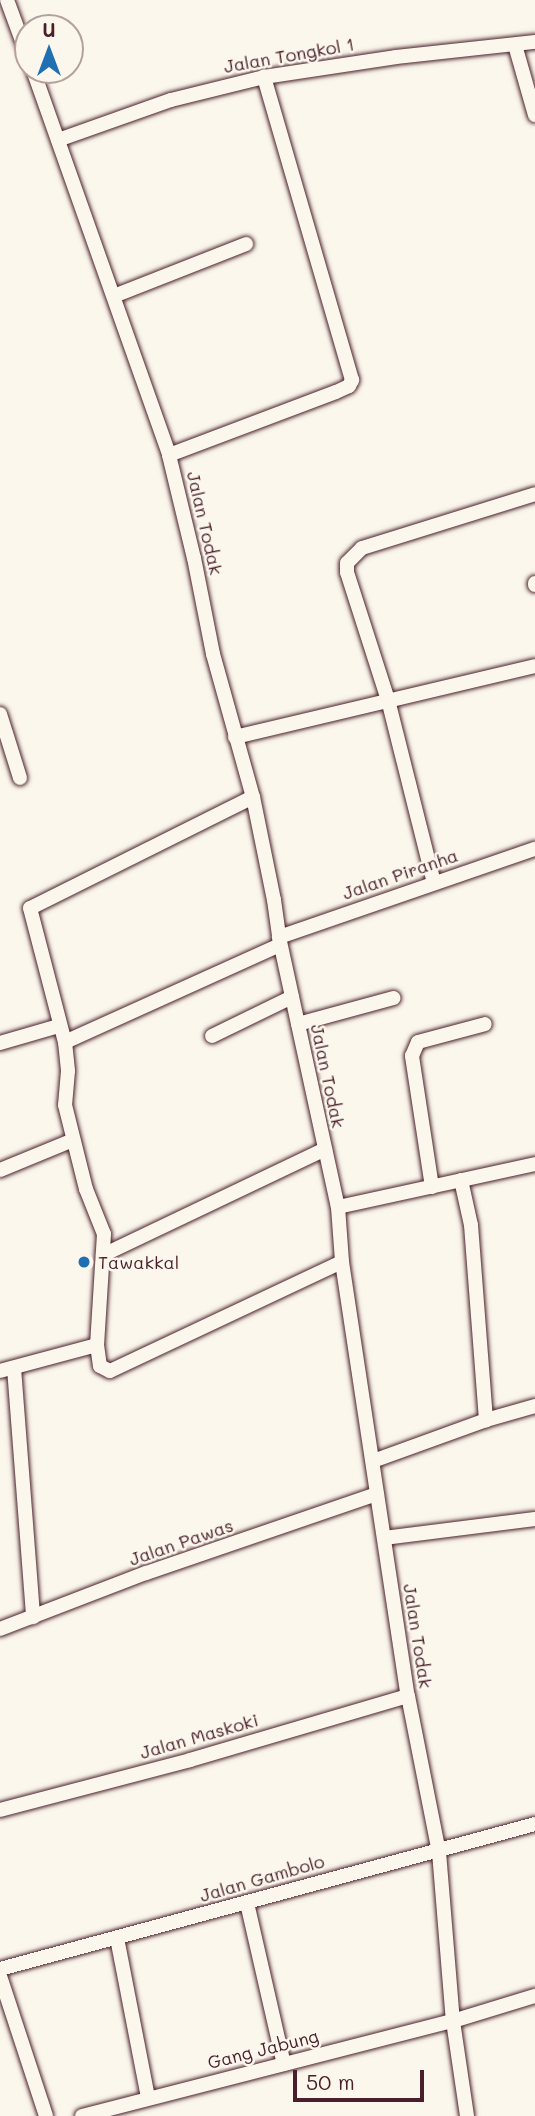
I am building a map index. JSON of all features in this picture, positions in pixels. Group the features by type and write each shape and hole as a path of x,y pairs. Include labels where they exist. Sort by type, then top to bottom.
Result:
{"street":[{"path":"7,0 14,19"},
{"name":"Jalan Tongkol 1","path":"58,140 171,100 264,77 396,57 535,42"},
{"path":"515,45 535,116"},
{"path":"169,455 336,392 349,386 352,380 264,77"},
{"name":"Jalan Todak","path":"38,84 169,455 194,558 212,654 253,797 274,900 279,941 338,1207 342,1262 408,1696 439,1852 453,2021 467,2116"},
{"path":"114,296 246,244"},
{"path":"434,883 388,700 347,572 349,558 362,548 535,494"},
{"path":"235,737 535,666"},
{"path":"0,714 20,778"},
{"path":"253,797 30,908 65,1042 68,1071 65,1105 86,1189 104,1234 97,1345 100,1366 110,1371 342,1262"},
{"name":"Jalan Piranha","path":"65,1042 279,941 434,883 535,849"},
{"path":"212,1036 292,997"},
{"path":"298,1024 394,998"},
{"path":"432,1187 412,1056 418,1042 485,1024"},
{"path":"0,1043 59,1027"},
{"path":"0,1170 74,1140"},
{"path":"103,1255 325,1149"},
{"path":"338,1207 535,1164"},
{"path":"461,1180 471,1225 486,1420"},
{"path":"33,1617 7,1370 97,1345"},
{"path":"373,1461 486,1420 535,1406"},
{"name":"Jalan Pawas","path":"0,1629 146,1573 377,1494"},
{"path":"384,1538 535,1519"},
{"name":"Jalan Maskoki","path":"0,1810 190,1760 408,1696"},
{"name":"Jalan Gambolo","path":"0,1969 535,1824"},
{"path":"247,1903 284,2064"},
{"path":"117,1938 148,2098"},
{"path":"0,1976 46,2116"},
{"name":"Gang Jabung","path":"82,2116 453,2021 535,1996"}],"place":[{"name":"Tawakkal","path":"84,1262"}]}
